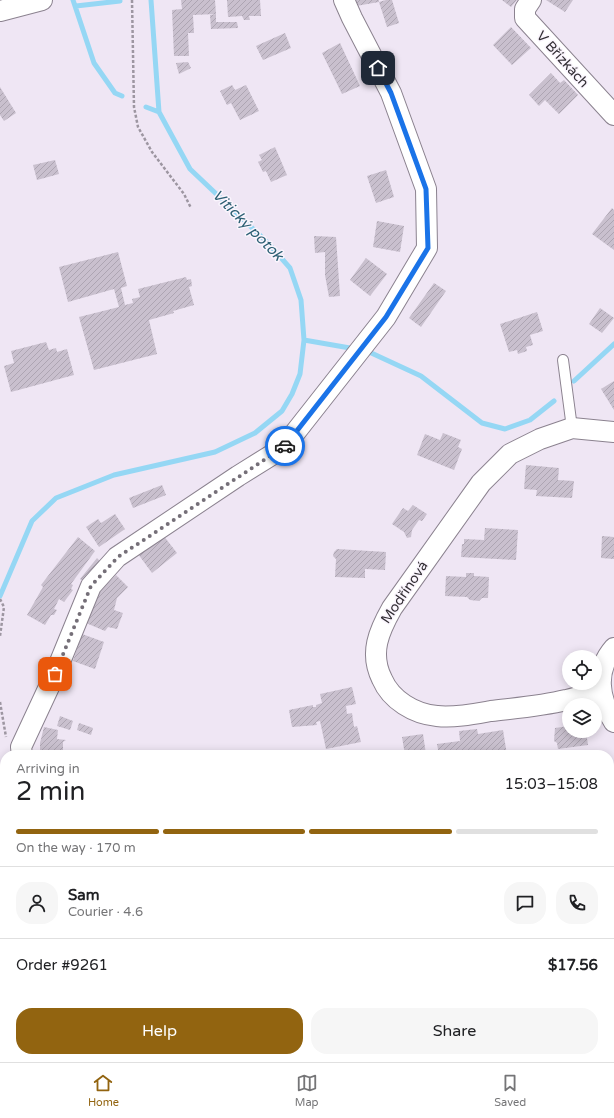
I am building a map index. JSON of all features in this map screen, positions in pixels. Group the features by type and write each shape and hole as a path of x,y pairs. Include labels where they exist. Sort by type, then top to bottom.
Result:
{"street":[{"path":"0,11 42,0"},
{"path":"22,750 91,586 118,557 232,480 283,448 386,317 428,248 426,189 391,93 344,0"},
{"name":"V Břízkách","path":"531,0 526,9 525,18 614,115"},
{"name":"Modřínová","path":"597,690 567,700 462,715 437,716 416,711 401,702 387,690 378,672 375,653 380,629 392,608 481,483 510,454 540,439 572,428 614,432"},
{"path":"602,670 614,648"},
{"path":"600,690 606,710 614,722"}],"lane":[{"path":"563,360 572,428"}],"path":[{"path":"132,0 134,107 138,127 152,152 184,194 191,208"},
{"path":"0,599 4,607 0,636"},
{"path":"0,702 7,742 20,750"}],"building":[{"path":"181,0 215,0 216,14 193,15 194,33 188,33 189,56 174,56 172,10 182,9"},
{"path":"227,0 260,0 261,16 249,16 250,20 244,20 242,16 228,17"},
{"path":"355,0 379,0 379,2 356,6"},
{"path":"392,0 399,23 387,27 379,2"},
{"path":"502,0 517,0 511,7"},
{"path":"546,0 573,0 565,12"},
{"path":"216,14 216,22 237,22 238,28 211,29 210,15"},
{"path":"511,27 531,48 512,65 493,45"},
{"path":"285,33 291,48 263,60 256,46"},
{"path":"340,43 360,86 342,94 322,53"},
{"path":"188,62 191,68 179,74 176,63"},
{"path":"551,73 560,83 564,80 578,95 559,114 545,100 539,106 529,95"},
{"path":"232,85 235,90 246,85 259,111 240,120 231,103 227,105 220,91"},
{"path":"0,87 16,113 4,121 0,115"},
{"path":"275,147 287,175 271,182 266,171 263,172 258,162 262,160 259,155"},
{"path":"55,160 59,174 37,180 33,165"},
{"path":"386,170 394,197 376,203 367,176"},
{"path":"612,208 614,210 614,250 592,234"},
{"path":"377,221 404,226 400,252 373,247"},
{"path":"314,236 336,237 340,296 329,297 325,275 325,252 315,253"},
{"path":"118,252 127,286 121,288 125,305 133,303 132,299 140,297 138,289 186,277 187,280 191,279 192,286 189,287 194,305 173,311 174,313 149,320 157,354 94,370 79,317 119,307 114,289 68,302 59,267"},
{"path":"366,258 387,274 370,296 350,280"},
{"path":"434,283 446,291 421,327 409,318"},
{"path":"600,308 614,318 602,333 589,324"},
{"path":"537,312 543,331 530,335 533,345 526,347 527,351 518,354 517,350 509,352 500,324"},
{"path":"46,342 49,350 56,348 57,352 67,349 74,375 11,392 4,366 14,363 11,351"},
{"path":"614,381 614,410 601,389"},
{"path":"443,433 461,440 458,447 462,449 454,470 417,455 425,434 440,440"},
{"path":"526,465 559,468 558,480 574,481 572,498 536,496 537,490 524,489"},
{"path":"162,485 166,495 133,508 129,498"},
{"path":"413,505 427,514 422,521 419,520 412,530 411,537 407,538 404,532 392,524 403,508 408,511"},
{"path":"115,514 125,529 99,547 86,527 98,519 101,523"},
{"path":"485,528 518,530 516,560 461,557 464,539 484,540"},
{"path":"163,535 177,553 152,573 138,554"},
{"path":"602,536 614,537 614,559 601,558"},
{"path":"78,537 95,551 71,584 73,585 71,589 73,590 64,602 59,599 54,609 57,610 54,615 51,615 45,625 27,615 43,587 41,585"},
{"path":"337,549 386,552 385,570 365,569 365,578 335,577 336,559 333,556"},
{"path":"97,558 102,563 86,583 80,579"},
{"path":"466,573 474,573 474,576 489,577 488,598 482,598 479,601 470,600 467,597 445,596 446,576 466,577"},
{"path":"116,575 128,587 117,598 114,610 123,613 117,629 108,627 105,631 86,623 101,590"},
{"path":"82,634 104,642 95,669 73,661"},
{"path":"352,687 356,704 346,706 347,714 352,713 354,727 357,726 361,742 326,749 320,721 316,722 317,725 292,727 289,710 313,705 313,707 316,707 316,705 322,703 320,694"},
{"path":"60,716 73,721 70,730 57,726"},
{"path":"79,723 93,728 91,735 77,730"},
{"path":"44,727 58,730 57,739 66,740 63,742 63,750 40,750"},
{"path":"562,727 562,738 587,738 588,745 558,749 557,743 554,741 555,728"},
{"path":"477,729 478,734 503,730 506,750 438,750 437,744 460,741 459,731"},
{"path":"423,734 425,750 404,750 402,737"}],"waterway":[{"path":"73,0 94,63 115,93 122,96"},
{"name":"Vitický potok","path":"0,596 32,521 56,498 114,475 215,452 255,433 282,411 292,394 300,374 304,340 301,300 290,268 268,243 190,169 159,112 151,0"},
{"path":"76,6 120,1"},
{"path":"146,107 159,112"},
{"path":"304,340 350,348"},
{"path":"574,381 614,344"},
{"path":"367,351 421,376 482,423 505,429 530,420 554,401"}],"way so far":[{"path":"55,674 91,586 118,557 285,446"}],"route":[{"path":"285,446 386,317 428,248 426,189 391,93 378,68"}]}
